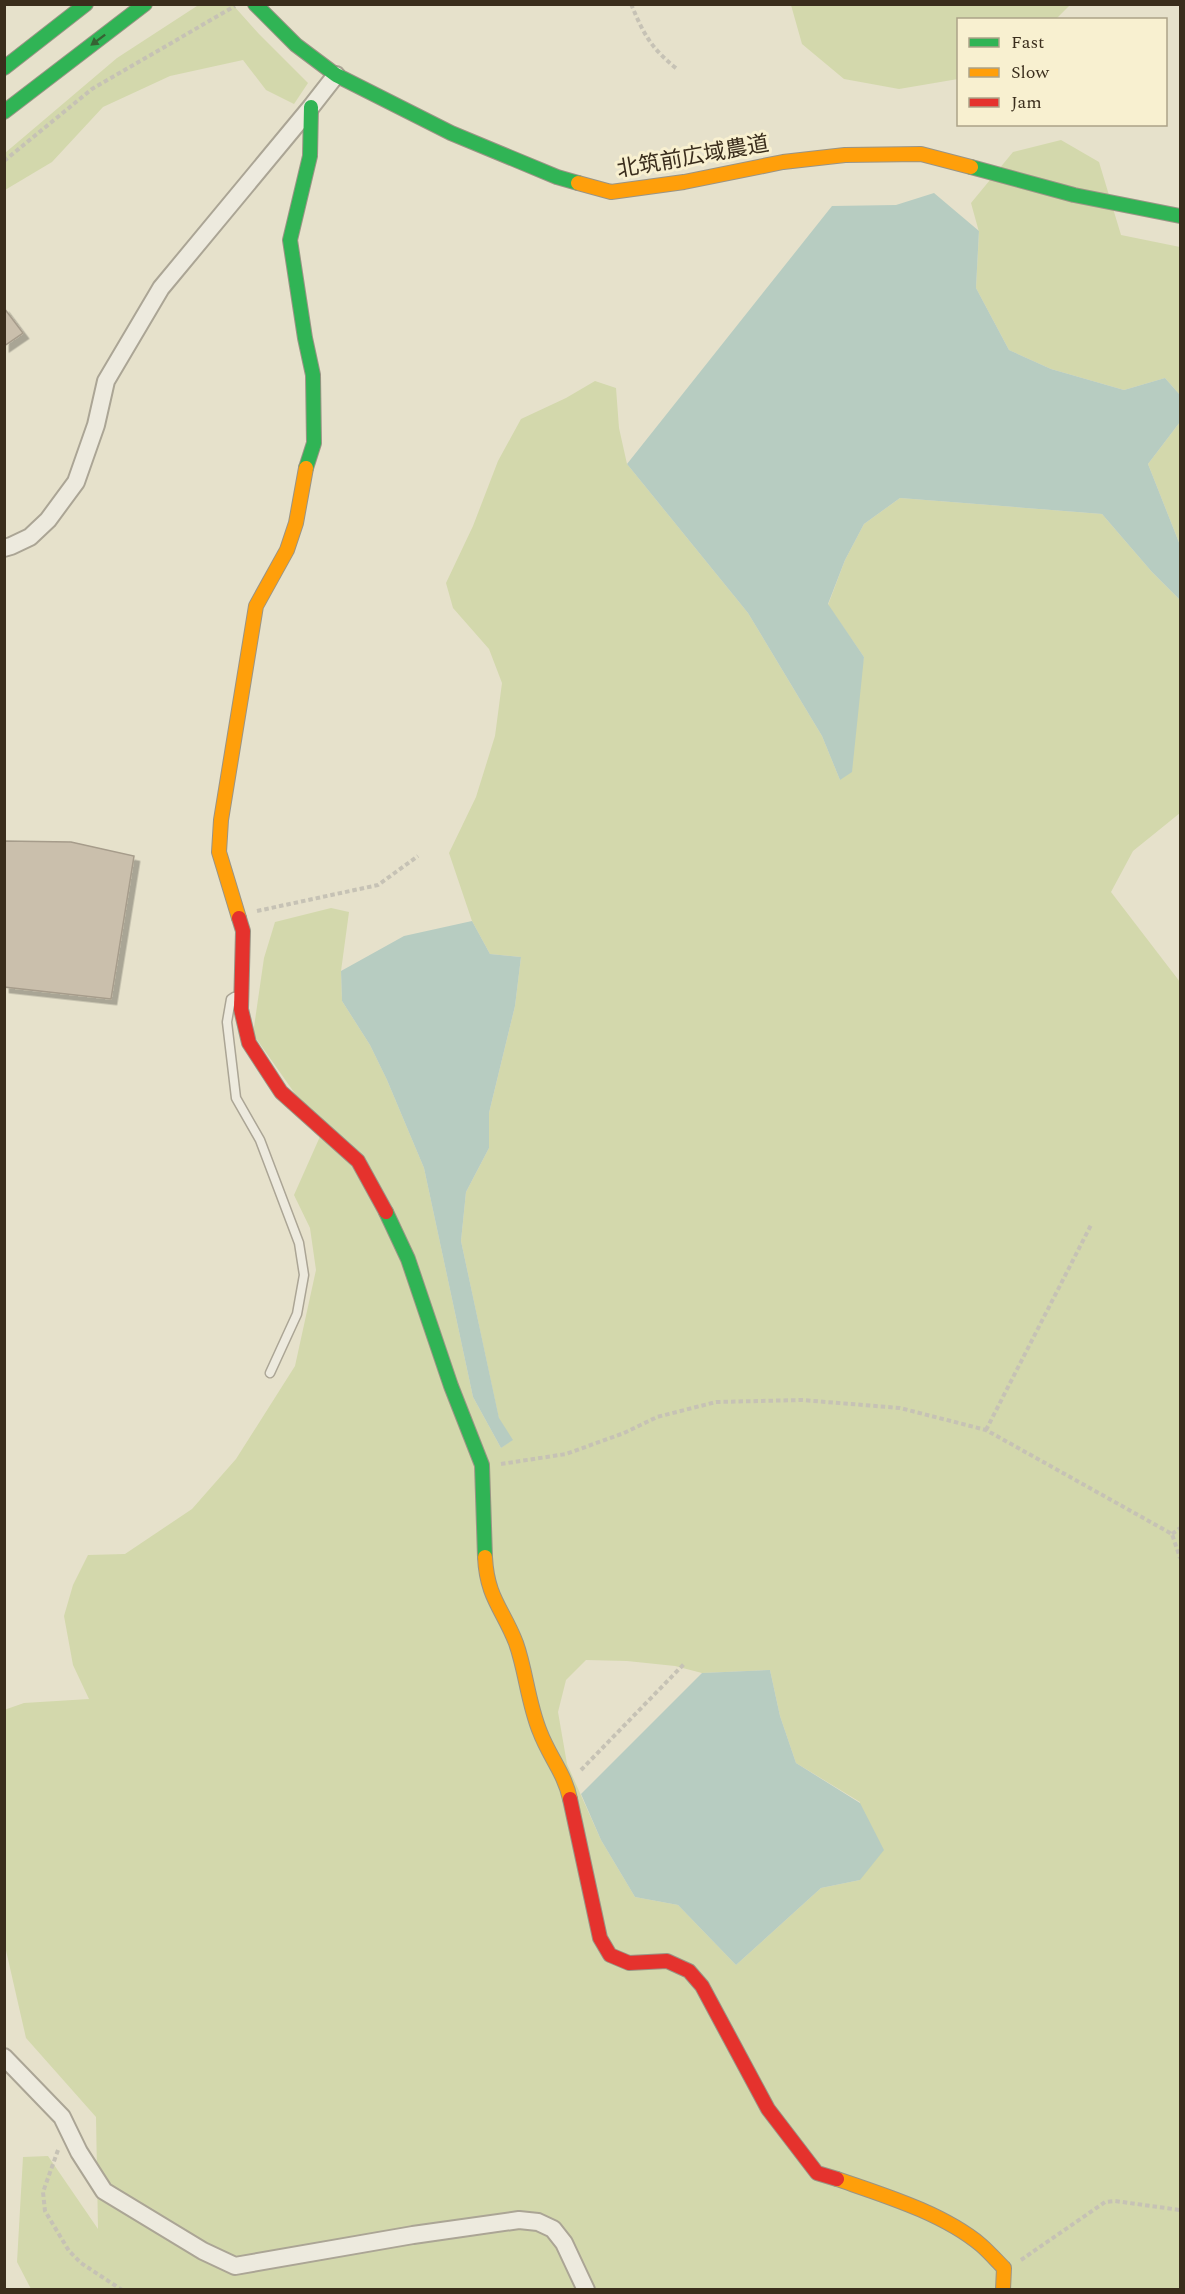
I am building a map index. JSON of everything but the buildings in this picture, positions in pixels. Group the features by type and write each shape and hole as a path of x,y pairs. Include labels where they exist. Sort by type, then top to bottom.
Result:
{"main road":[{"path":"4,68 86,4"},
{"path":"4,112 145,4"},
{"name":"北筑前広域農道","path":"255,4 296,45 336,75 451,133 556,177 611,192 684,182 783,162 845,155 921,154 1074,195 1180,216"},
{"path":"311,107 310,156 290,240 313,375 314,443 303,476 296,523 287,550 256,606 221,820 219,852 243,931 241,1009 249,1043 281,1092 358,1161 394,1227 408,1259 451,1386 482,1465 486,1575 494,1600 516,1643 530,1704 541,1735 567,1783 600,1938 610,1955 629,1963 667,1961 689,1971 702,1986 768,2109 817,2173 899,2200 945,2222 980,2244 1004,2268 1003,2289"}],"street":[{"path":"4,548 30,537 48,520 76,482 96,425 106,381 161,288 336,75"},
{"path":"4,2057 62,2116 104,2191 202,2251 235,2266 413,2235 519,2220 538,2222 553,2229 564,2243 586,2289"}],"lane":[{"path":"242,993 231,999 227,1022 236,1098 264,1150 299,1243 304,1275 297,1314 270,1373"}],"path":[{"path":"4,161 92,89 237,4"},
{"path":"631,4 644,35 658,53 677,69"},
{"path":"238,916 378,885 418,856"},
{"path":"986,1430 1090,1225"},
{"path":"482,1465 566,1454 624,1433 657,1417 716,1402 802,1400 900,1408 986,1430 1172,1534 1180,1558"},
{"path":"1172,1534 1180,1528"},
{"path":"567,1783 684,1664"},
{"path":"68,2130 61,2142 43,2192 45,2211 69,2251 81,2264 122,2289"},
{"path":"1004,2268 1014,2265 1105,2202 1115,2201 1180,2210"}],"green space":[{"path":"200,4 233,5 308,83 294,104 266,90 243,60 170,76 103,107 52,162 5,190 5,153 117,58"},
{"path":"791,4 1070,5 1057,18 957,18 957,79 899,89 844,79 802,44"},
{"path":"1061,140 1099,162 1121,235 1180,247 1180,395 1165,378 1124,390 1051,369 1009,350 976,288 979,232 971,203 1013,152"},
{"path":"595,381 616,388 619,428 627,464 748,613 822,736 840,780 864,657 828,605 845,560 864,524 900,498 1102,514 1152,572 1180,600 1180,813 1133,851 1111,892 1180,982 1180,2289 31,2289 17,2262 23,2157 48,2156 98,2229 96,2117 26,2038 5,1946 4,1710 24,1703 89,1699 73,1665 64,1616 73,1585 88,1555 125,1554 192,1509 236,1459 295,1366 316,1270 310,1228 294,1195 322,1132 253,1034 264,958 275,922 331,908 349,912 341,971 342,1001 370,1045 424,1168 473,1397 501,1448 512,1440 499,1419 461,1241 466,1192 489,1148 489,1113 515,1006 521,957 490,954 472,921 449,853 476,797 495,736 502,683 489,649 453,608 446,583 473,526 498,461 521,419 566,398","holes":["586,1660 675,1666 702,1673 770,1670 780,1716 796,1763 860,1802 860,1880 821,1888 736,1965 678,1905 635,1897 601,1840 567,1764 558,1712 566,1680"]},
{"path":"1180,422 1180,545 1148,464"}],"shaded area":[{"path":"934,193 979,231 976,288 1009,350 1051,369 1124,390 1165,378 1180,395 1180,422 1148,464 1180,545 1180,600 1152,572 1102,514 900,498 864,524 845,560 828,604 864,657 852,772 840,780 822,736 748,613 627,464 832,206 896,205"},
{"path":"472,921 490,954 521,957 515,1006 489,1113 489,1148 466,1192 461,1241 499,1418 513,1440 501,1448 473,1397 424,1168 370,1045 342,1001 341,971 404,936"},
{"path":"770,1670 780,1716 796,1763 860,1803 884,1850 860,1880 821,1888 736,1965 678,1905 635,1897 601,1840 581,1794 702,1673"}],"traffic: fast":[{"path":"4,68 86,4"},
{"path":"4,112 145,4"},
{"path":"255,4 296,45 336,75 451,133 557,177 578,183"},
{"path":"306,468 314,443 313,375 290,240 310,156 311,107"},
{"path":"971,167 1074,195 1180,216"},
{"path":"386,1212 408,1259 451,1386 482,1465 485,1557"}],"traffic: slow":[{"path":"578,183 611,192 684,182 783,162 845,155 921,154 971,167"},
{"path":"239,918 219,852 221,820 256,606 287,550 296,523 306,468"},
{"path":"485,1557 492,1593 516,1643 536,1721 570,1799"},
{"path":"837,2179 931,2214 966,2234 981,2245 1004,2268 1003,2290"}],"traffic: jam":[{"path":"239,918 243,931 241,1009 249,1043 281,1092 358,1161 386,1212"},
{"path":"570,1799 600,1938 610,1955 629,1963 667,1961 689,1971 702,1986 768,2109 817,2173 837,2179"}]}
